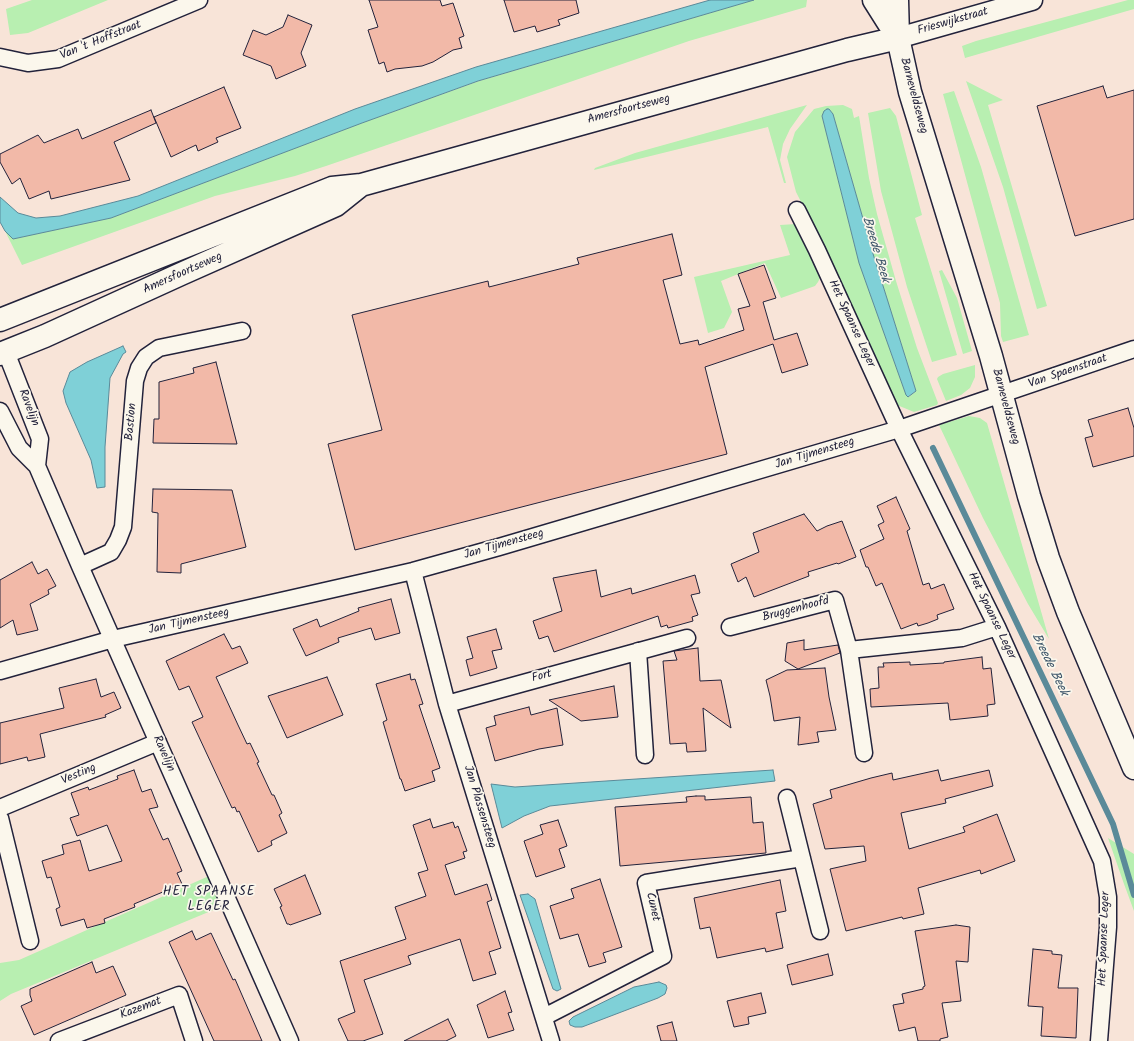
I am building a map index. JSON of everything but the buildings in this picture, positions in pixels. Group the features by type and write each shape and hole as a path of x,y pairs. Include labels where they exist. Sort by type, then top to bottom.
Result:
{"main road":[{"path":"874,0 898,38"},
{"path":"897,0 898,38"},
{"name":"Amersfoortseweg","path":"0,320 332,188 361,185 847,50 898,38"},
{"name":"Barneveldseweg","path":"898,38 910,92 989,348 1048,558 1068,612 1134,768"},
{"name":"Amersfoortseweg","path":"2,349 45,336 336,205 361,185"}],"street":[{"name":"Van 't Hoffstraat","path":"0,57 28,63 58,59 199,0"},
{"name":"Frieswijkstraat","path":"898,38 1032,0"},
{"name":"Het Spaanse Leger","path":"797,210 820,256 898,429 997,627 1102,861 1108,897 1108,927 1099,1041"},
{"name":"Bastion","path":"80,566 111,552 123,527 135,381 139,368 146,357 159,348 242,331"},
{"name":"Ravelijn","path":"2,349 40,439 37,466"},
{"name":"Van Spaenstraat","path":"1002,395 1134,349"},
{"name":"Jan Tijmensteeg","path":"0,672 113,639 413,571 596,519 898,429 1002,395"},
{"name":"Ravelijn","path":"0,411 19,448 37,466 290,1041"},
{"name":"Jan Plassensteeg","path":"413,571 447,704 551,1041"},
{"name":"Bruggenhoofd","path":"730,627 835,600 849,650 864,753"},
{"path":"849,650 962,638 997,627"},
{"name":"Fort","path":"447,704 687,638"},
{"path":"638,651 645,755"},
{"name":"Vesting","path":"0,808 158,742"},
{"path":"787,798 820,930"},
{"path":"0,818 30,941"},
{"name":"Cunet","path":"544,1017 663,956 646,882 802,858"},
{"name":"Kazemat","path":"59,1041 179,995 194,1041"}],"green space":[{"path":"32,0 108,0 28,33 10,35 6,9"},
{"path":"754,0 807,0 806,7 689,41 295,176 215,196 22,265 5,231 13,239 111,218 362,123 479,81"},
{"path":"1128,0 1134,0 1134,9 965,58 962,46 976,41"},
{"path":"966,81 1003,100 988,105 1047,306 1037,309 1003,187"},
{"path":"954,91 981,167 1029,335 1003,342 1001,336 1000,303 943,94"},
{"path":"807,105 790,129 783,144 780,160 786,183 784,183 768,127 594,170 595,168 635,153"},
{"path":"843,105 852,109 854,118 859,116 869,178 877,214 917,348 938,403 937,405 914,412 897,405 827,253 796,192 787,157 795,132 814,109 826,106","holes":["829,109 833,114 874,257 916,391 909,397 906,395 859,263 822,116"]},
{"path":"890,108 896,116 922,215 915,218 957,355 932,362 907,287 881,191 868,113"},
{"path":"796,224 820,278 815,286 781,298 765,263 721,281 732,312 724,328 708,333 694,277 790,255 780,225"},
{"path":"942,270 957,298 972,351 963,354 939,271"},
{"path":"975,365 975,377 970,388 961,395 946,401 937,379 938,377 943,374"},
{"path":"969,416 980,418 987,423 1049,639 1028,604 983,518 939,425"},
{"path":"1108,838 1134,854 1134,911 1124,884"},
{"path":"209,876 223,906 11,994 0,1001 0,963 19,960"}],"water":[{"path":"710,0 754,0 478,81 362,123 111,218 13,239 5,231 0,222 0,197 18,213 36,218 60,216 138,196 355,109 476,67"},
{"path":"829,109 833,114 874,257 916,391 908,397 859,263 822,116 824,111"},
{"path":"123,346 126,352 123,354 110,378 105,447 105,487 97,488 91,460 66,403 63,391 70,372 87,362"},
{"path":"773,770 775,781 550,806 524,816 502,828 491,784 515,787"},
{"path":"528,894 535,899 561,989 557,991 553,989 520,895"},
{"path":"659,982 666,985 667,988 665,994 658,998 582,1027 570,1025 569,1021 573,1017 634,987"}],"waterway":[{"name":"Breede Beek","path":"933,448 1113,824 1134,895"}],"district":[{"name":"HET SPAANSE LEGER","path":"209,900"}]}
